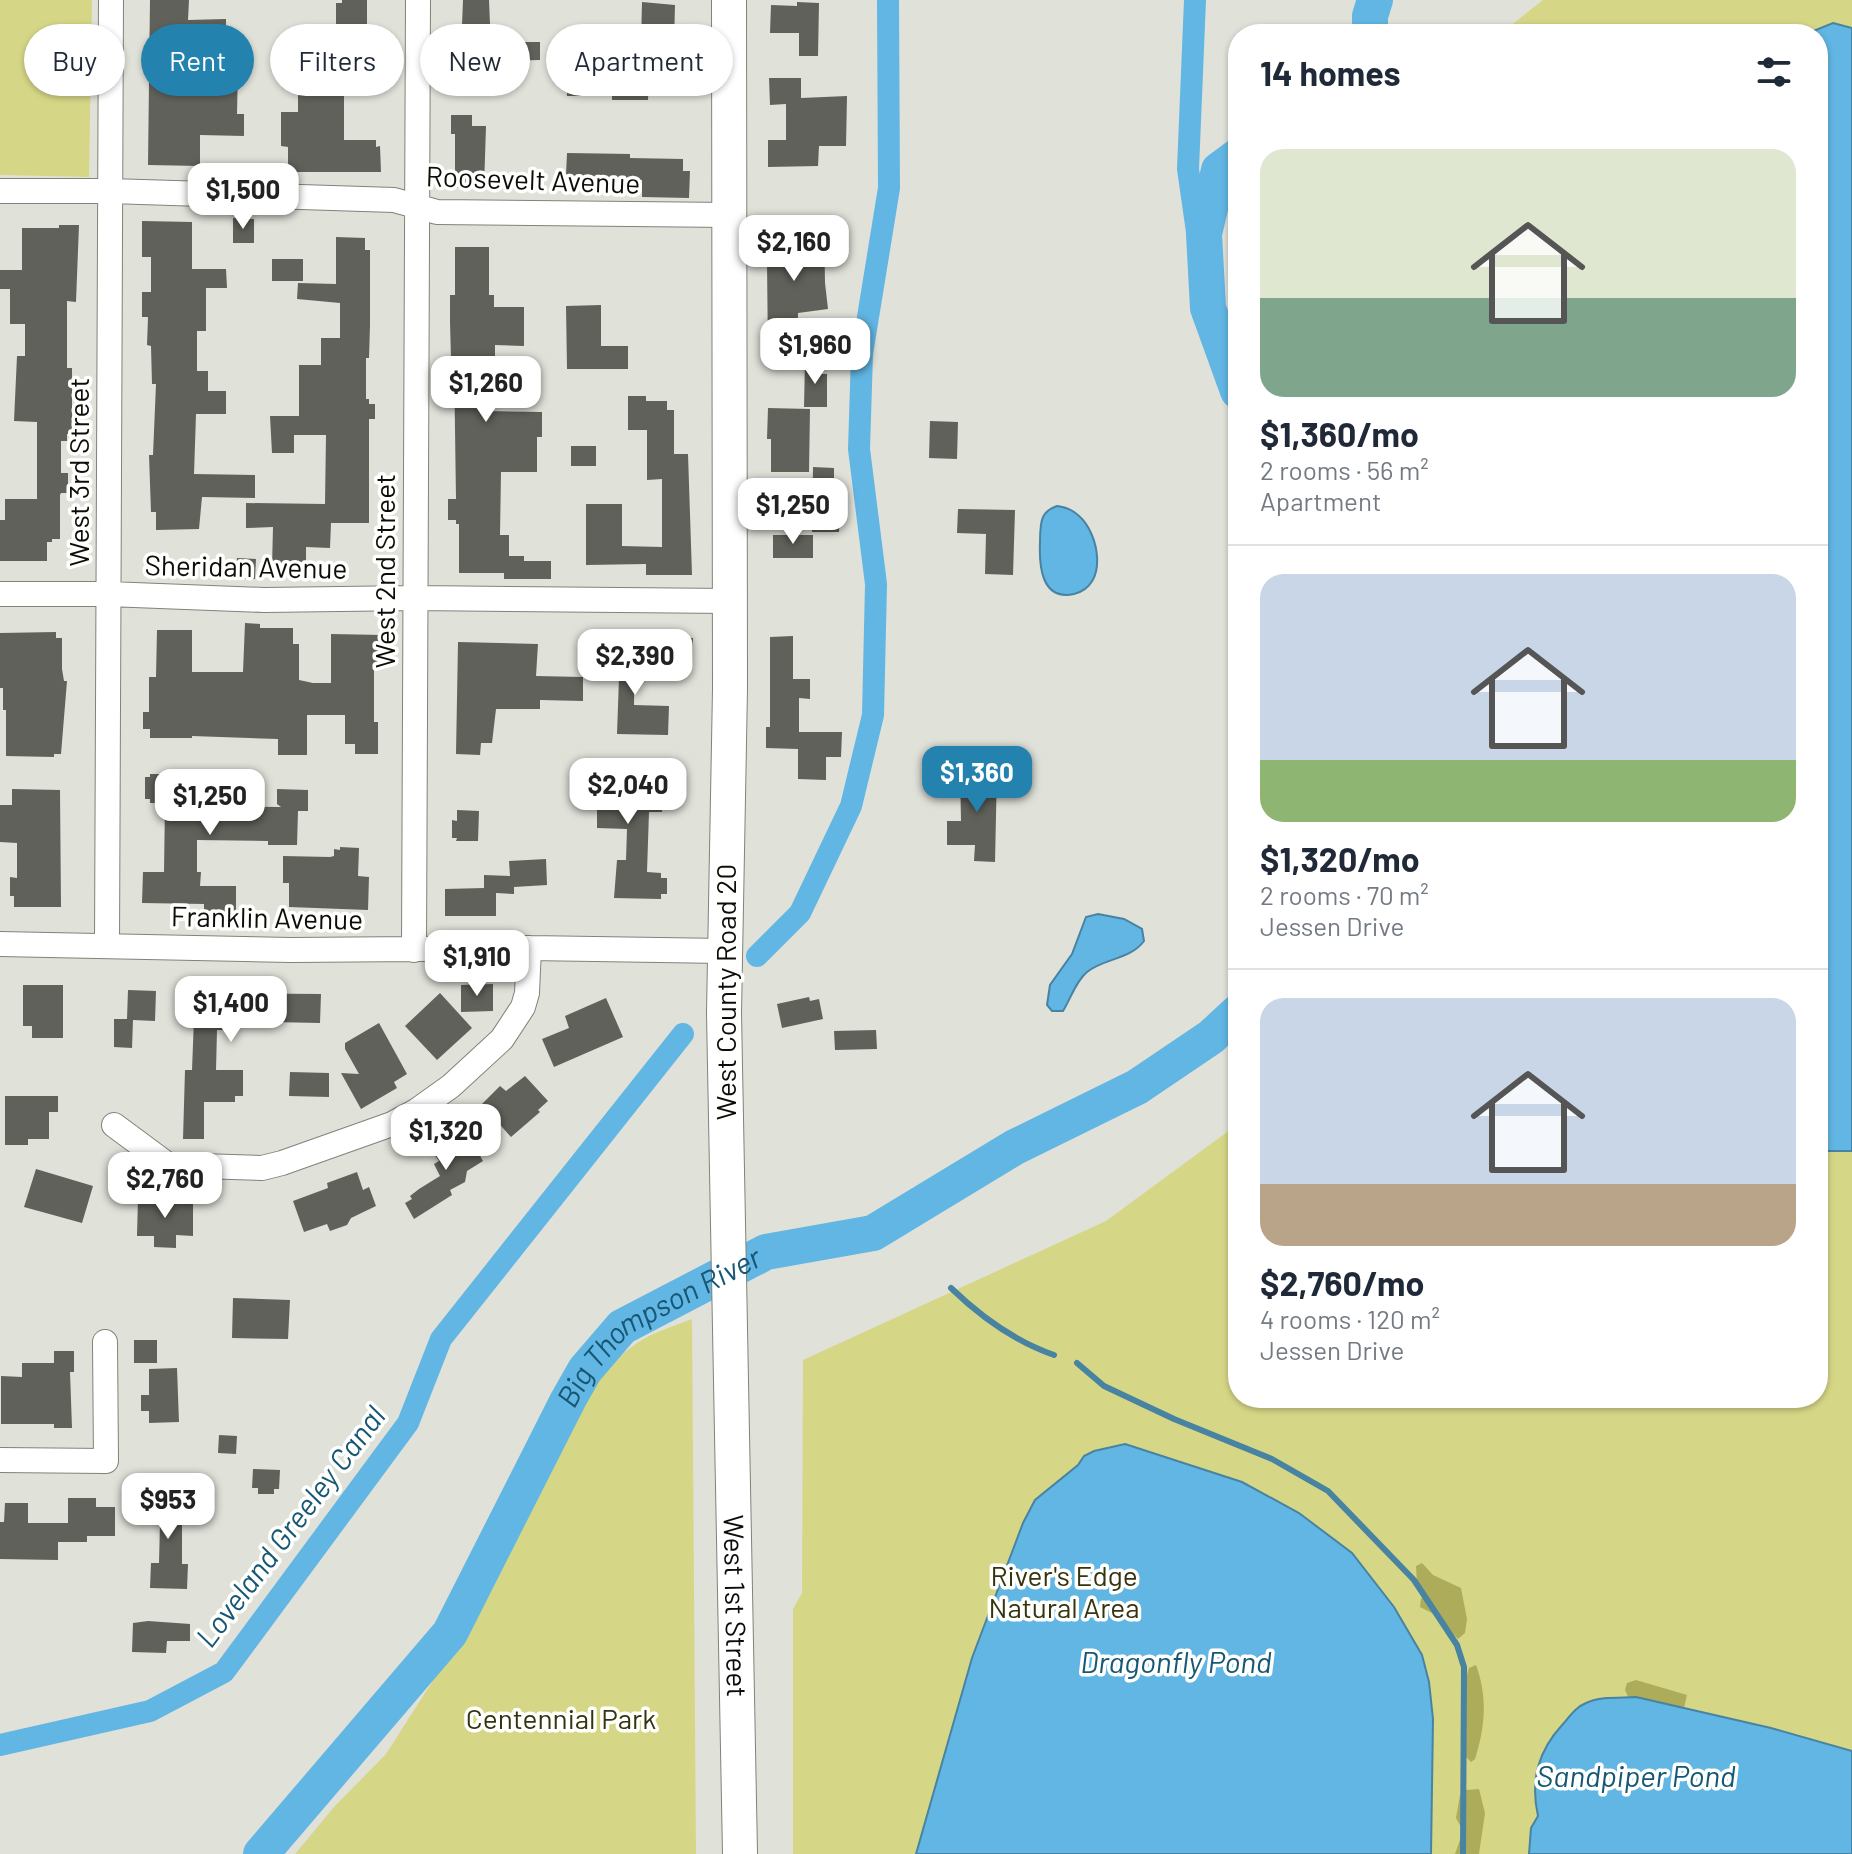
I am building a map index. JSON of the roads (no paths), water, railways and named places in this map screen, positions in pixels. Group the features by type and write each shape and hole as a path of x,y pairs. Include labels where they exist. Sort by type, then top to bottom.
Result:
{"main road":[{"name":"West County Road 20","path":"729,0 730,746 724,951 730,1359"},
{"name":"West 1st Street","path":"730,1359 740,1854"}],"street":[{"name":"West 3rd Street","path":"107,945 111,0"},
{"name":"West 2nd Street","path":"414,950 418,0"},
{"name":"Roosevelt Avenue","path":"0,191 110,191 394,200 430,212 730,215"},
{"name":"Sheridan Avenue","path":"0,594 108,594 264,600 730,601"},
{"name":"Franklin Avenue","path":"0,944 724,951"},
{"path":"114,1125 168,1165 262,1168 392,1124 451,1086 502,1039 523,1007 527,993 529,948"},
{"path":"0,1460 106,1461 105,1342"}],"water":[{"path":"1833,23 1852,28 1852,1151 1828,1151 1828,25"},
{"path":"1057,506 1079,516 1092,534 1095,546 1096,570 1092,581 1074,594 1063,595 1048,587 1042,570 1041,523 1046,513"},
{"path":"1098,914 1124,919 1142,929 1144,941 1132,952 1087,972 1063,1011 1052,1011 1047,1005 1050,985 1072,954 1086,917"},
{"name":"Dragonfly Pond","path":"1125,1444 1242,1482 1299,1513 1352,1553 1394,1607 1422,1655 1429,1682 1433,1719 1431,1854 916,1854 972,1658 1023,1523 1035,1500 1078,1465 1084,1456"},
{"name":"Sandpiper Pond","path":"1636,1697 1771,1728 1852,1751 1852,1854 1529,1854 1531,1828 1538,1816 1535,1790 1538,1767 1554,1734 1573,1712 1586,1703 1604,1698"}],"waterway":[{"name":"Loveland Greeley Canal","path":"757,956 800,913 851,806 873,715 876,584 859,449 862,354 889,188 888,0"},
{"path":"1195,0 1188,169 1208,308"},
{"name":"Big Thompson River","path":"1370,24 1375,0"},
{"name":"Big Thompson River","path":"1228,163 1219,170 1204,234 1208,308 1228,363"},
{"name":"Big Thompson River","path":"261,1854 450,1633 568,1400 585,1370 622,1327 766,1252 873,1233 1015,1147 1137,1087 1211,1037 1228,1021"},
{"name":"Loveland Greeley Canal","path":"0,1745 150,1711 224,1672 408,1423 441,1339 683,1034"},
{"path":"951,1288 999,1327 1025,1343 1054,1355"},
{"path":"1077,1363 1104,1386 1272,1459 1328,1491 1414,1580 1457,1645 1464,1667 1463,1854"}],"park label":[{"name":"River's Edge Natural Area","path":"1064,1592"},
{"name":"Centennial Park","path":"561,1719"}]}
